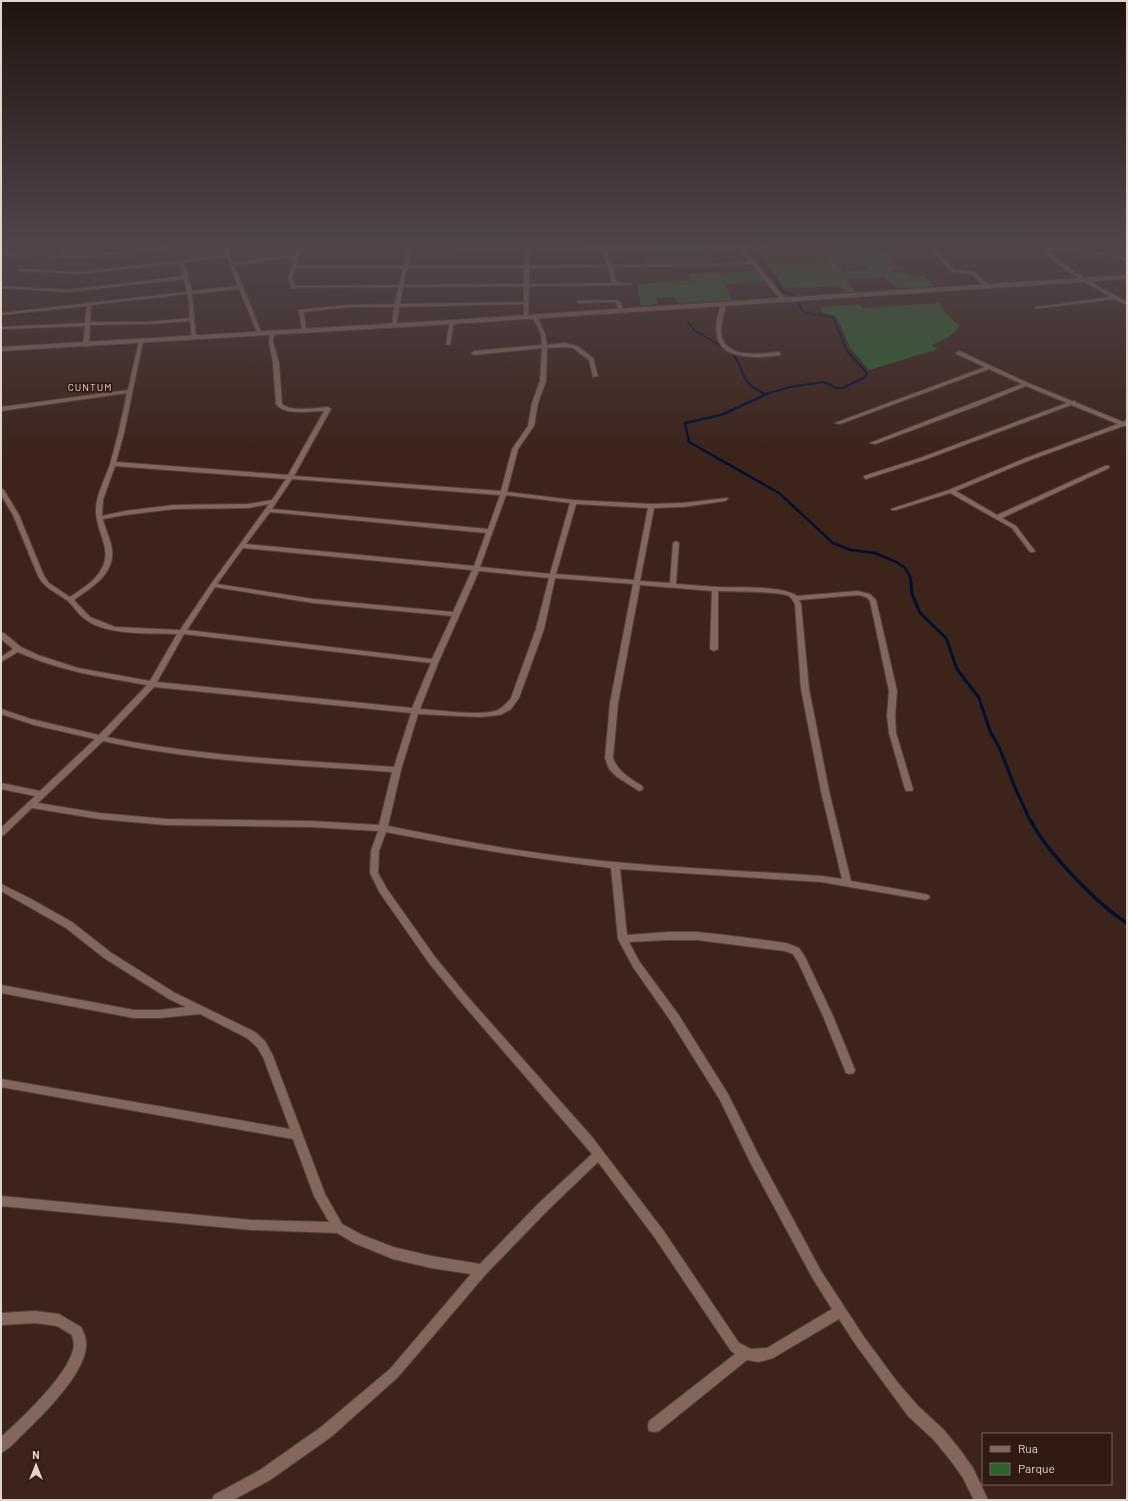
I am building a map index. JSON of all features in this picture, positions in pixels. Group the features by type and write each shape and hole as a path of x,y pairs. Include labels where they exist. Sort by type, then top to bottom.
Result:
{"main road":[{"path":"1,349 394,326 584,313"}],"street":[{"path":"86,344 88,313"},
{"path":"191,313 194,338"},
{"path":"252,313 260,334"},
{"path":"301,313 304,331"},
{"path":"394,326 395,313"},
{"path":"722,313 719,335 725,346 736,352 748,355 778,354"},
{"path":"535,317 543,334 545,346 543,381 535,403 531,426 515,449 504,493 476,569 455,614 415,711 397,770 383,828 375,851 374,873 383,891 432,960 464,999 588,1140 659,1234 735,1347 745,1354 758,1356 769,1354 841,1312"},
{"path":"1,328 148,323 191,319"},
{"path":"448,344 452,322"},
{"path":"1,833 100,739 152,684 182,632 213,585 268,510 290,477 328,410 289,410 281,407 279,404 276,363 271,342 272,333"},
{"path":"70,600 92,583 107,566 110,555 108,543 100,518 100,497 113,464 141,341"},
{"path":"474,353 545,346 575,346 591,359 595,376"},
{"path":"959,353 1026,384 1126,424"},
{"path":"838,423 989,367"},
{"path":"873,443 1026,384"},
{"path":"1,409 129,391"},
{"path":"866,477 922,459 1073,402"},
{"path":"894,509 951,491 1028,459 1126,424"},
{"path":"113,464 504,493 573,502 651,506 683,505 725,499"},
{"path":"998,517 1107,467"},
{"path":"1,490 16,515 41,576 46,584 70,600 88,618 100,624 114,628 182,632 435,661"},
{"path":"951,491 998,517 1017,530 1032,551"},
{"path":"100,518 153,509 194,506 248,506 274,500"},
{"path":"1,635 18,649 36,657 77,670 152,684 415,711 480,715 497,713 508,707 515,698 540,629 573,502"},
{"path":"639,788 620,775 612,767 610,758 614,703 651,506"},
{"path":"268,510 490,531"},
{"path":"673,585 676,543"},
{"path":"242,546 553,576 715,589 773,591 783,592 795,598 858,593 868,595 873,600 893,691 892,725 900,760 909,789"},
{"path":"213,585 313,601 455,614"},
{"path":"714,649 715,589"},
{"path":"795,598 798,604 805,689 825,791 847,883"},
{"path":"1,660 18,649"},
{"path":"1,711 30,721 100,739 207,754 397,770"},
{"path":"1,786 42,794"},
{"path":"31,805 98,816 166,822 318,824 383,828 500,851 616,865 789,877 847,883 926,897"},
{"path":"616,865 623,939 636,964 674,1017 724,1097 755,1160 817,1275 841,1312 894,1386 914,1411 939,1435 956,1456 968,1473 981,1500"},
{"path":"1,888 28,900 69,925 107,955 146,981 172,996 251,1034 261,1044 268,1056 320,1196 338,1228"},
{"path":"623,939 697,936 786,947 796,951 802,960 828,1016 850,1070"},
{"path":"1,989 134,1014 159,1014 202,1010"},
{"path":"1,1083 297,1135"},
{"path":"219,1500 265,1475 326,1432 394,1373 482,1270 543,1207 598,1155"},
{"path":"1,1201 252,1225 338,1228 358,1240 393,1253 431,1262 482,1270"},
{"path":"1,1319 34,1317 59,1320 77,1331 81,1348 73,1368 36,1412 1,1446"},
{"path":"654,1426 745,1354"}],"green space":[{"path":"823,313 946,313 959,326 954,333 931,345 938,349 869,370 851,349 836,316"}],"waterway":[{"path":"768,393 790,387 824,382 836,388 843,388 865,377 867,373 847,351 833,317 805,313"},
{"path":"688,322 694,330 726,349"},
{"path":"730,351 738,362 749,384 765,394 762,393"},
{"path":"768,393 721,415 685,423 689,442 779,493 833,543 851,550 875,553 896,562 905,568 910,576 911,583"},
{"path":"911,582 912,594 920,613 946,638 957,669 979,698 990,731 999,747 1016,790 1031,822"},
{"path":"1031,821 1038,833 1060,862 1102,904 1127,923"}],"district":[{"name":"CUNTUM","path":"90,387"}]}
